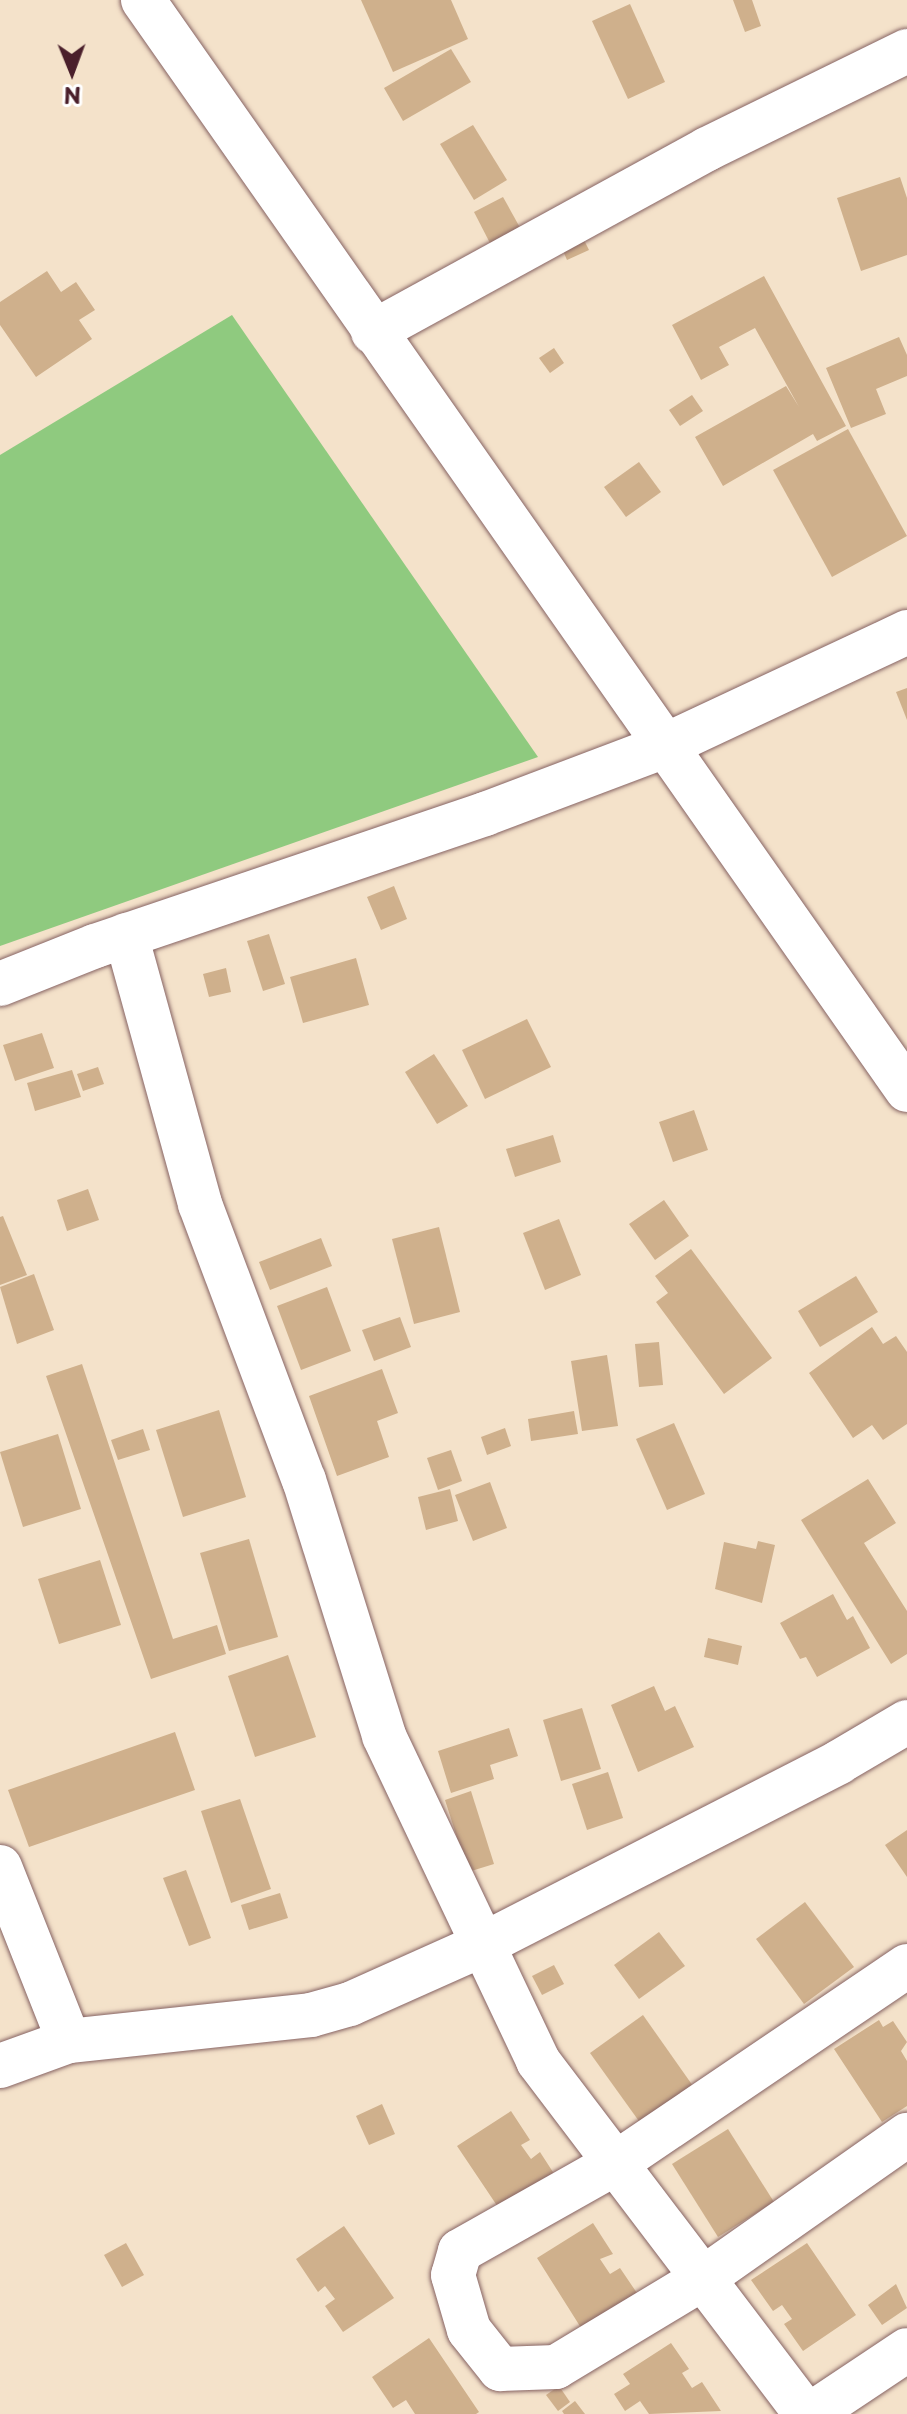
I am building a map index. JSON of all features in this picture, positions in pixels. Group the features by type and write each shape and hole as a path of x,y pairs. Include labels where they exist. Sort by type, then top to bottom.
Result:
{"street":[{"path":"143,0 662,747 907,1090"},
{"path":"373,332 707,149 907,51"},
{"path":"0,984 126,935 485,814 662,747 907,632"},
{"path":"126,935 200,1204 304,1480 384,1736 538,2061 702,2279 809,2414 907,2350"},
{"path":"0,2066 69,2041 311,2015 350,2004 482,1945 850,1757 907,1722"},
{"path":"0,1867 69,2041"},
{"path":"907,1966 616,2163 460,2251 453,2275 469,2330 500,2369 556,2367 702,2279 907,2135"}],"green space":[{"path":"232,315 538,757 0,946 0,455"}],"building":[{"path":"361,0 451,0 468,39 393,72"},
{"path":"733,0 752,0 761,26 745,32"},
{"path":"630,4 665,82 628,99 592,21"},
{"path":"451,49 471,82 403,121 384,88"},
{"path":"473,125 507,180 474,200 440,144"},
{"path":"900,177 907,198 907,255 861,271 837,198"},
{"path":"503,197 523,233 493,249 474,212"},
{"path":"582,236 589,250 567,260 561,246"},
{"path":"47,271 61,292 76,282 95,310 79,320 92,339 36,377 0,325 0,302"},
{"path":"764,276 846,426 817,441 813,434 723,486 695,437 786,386 799,407 755,328 719,347 729,365 701,380 672,325"},
{"path":"899,337 907,355 907,376 876,389 886,414 851,428 826,368"},
{"path":"554,348 564,363 550,373 539,358"},
{"path":"692,395 703,411 680,426 669,410"},
{"path":"848,429 907,536 832,577 773,470"},
{"path":"639,462 661,492 626,517 604,487"},
{"path":"907,688 907,720 896,692"},
{"path":"394,886 407,919 381,930 367,897"},
{"path":"269,934 285,984 263,991 247,941"},
{"path":"356,958 369,1005 303,1023 290,977"},
{"path":"226,968 231,992 209,997 203,974"},
{"path":"527,1019 551,1067 485,1099 462,1050"},
{"path":"42,1033 54,1068 15,1081 3,1045"},
{"path":"434,1054 468,1106 437,1124 405,1072"},
{"path":"98,1067 104,1084 83,1091 77,1074"},
{"path":"72,1070 81,1097 35,1111 27,1083"},
{"path":"694,1110 708,1150 673,1162 659,1122"},
{"path":"553,1135 561,1162 515,1177 506,1149"},
{"path":"88,1189 99,1220 67,1231 57,1200"},
{"path":"664,1200 689,1236 655,1260 629,1224"},
{"path":"3,1216 27,1275 0,1285 0,1217"},
{"path":"559,1219 581,1275 545,1290 523,1233"},
{"path":"439,1227 460,1312 414,1324 392,1239"},
{"path":"321,1238 332,1266 270,1290 259,1262"},
{"path":"691,1249 772,1358 724,1394 656,1302 668,1293 655,1276"},
{"path":"34,1274 54,1330 17,1344 0,1287"},
{"path":"856,1276 878,1312 820,1347 798,1311"},
{"path":"327,1287 351,1351 301,1370 277,1306"},
{"path":"400,1317 411,1347 374,1361 362,1330"},
{"path":"872,1327 883,1344 896,1336 907,1352 907,1424 883,1440 872,1425 853,1438 809,1373"},
{"path":"659,1342 663,1385 639,1387 635,1344"},
{"path":"607,1355 618,1426 582,1431 571,1361"},
{"path":"82,1364 173,1639 217,1625 226,1654 151,1679 46,1376"},
{"path":"382,1369 398,1413 377,1421 389,1457 337,1476 309,1396"},
{"path":"219,1410 246,1497 183,1517 156,1430"},
{"path":"574,1411 578,1434 531,1441 528,1419"},
{"path":"674,1423 705,1494 667,1510 636,1439"},
{"path":"505,1428 511,1446 487,1455 481,1437"},
{"path":"143,1429 150,1450 118,1460 111,1440"},
{"path":"58,1434 81,1509 23,1527 0,1452"},
{"path":"451,1450 462,1481 438,1490 427,1458"},
{"path":"868,1479 896,1523 864,1543 907,1611 907,1654 891,1664 801,1520"},
{"path":"490,1482 507,1528 473,1541 455,1495"},
{"path":"450,1489 458,1521 426,1530 418,1497"},
{"path":"249,1539 278,1637 229,1651 200,1553"},
{"path":"758,1541 775,1545 762,1603 715,1589 724,1542 756,1549"},
{"path":"100,1560 121,1625 59,1644 38,1579"},
{"path":"833,1594 847,1620 853,1616 870,1648 817,1677 806,1657 800,1659 780,1623"},
{"path":"708,1638 742,1646 738,1665 704,1657"},
{"path":"288,1655 316,1737 255,1757 228,1676"},
{"path":"654,1686 665,1711 675,1706 694,1747 638,1772 611,1705"},
{"path":"582,1708 601,1769 561,1781 543,1720"},
{"path":"509,1728 518,1756 490,1765 494,1779 451,1793 438,1751"},
{"path":"175,1732 195,1790 29,1847 8,1790"},
{"path":"608,1772 623,1818 587,1830 572,1784"},
{"path":"471,1791 494,1864 468,1872 445,1800"},
{"path":"240,1799 271,1889 231,1903 201,1811"},
{"path":"907,1830 907,1877 885,1845"},
{"path":"186,1870 211,1938 189,1946 163,1878"},
{"path":"280,1893 288,1918 249,1930 241,1905"},
{"path":"805,1902 854,1967 804,2004 756,1939"},
{"path":"659,1932 685,1966 639,1999 614,1965"},
{"path":"554,1965 564,1984 542,1995 532,1976"},
{"path":"643,2015 693,2086 641,2124 590,2053"},
{"path":"879,2020 883,2027 893,2021 907,2042 901,2051 907,2061 907,2106 882,2122 834,2049"},
{"path":"382,2104 395,2134 369,2145 356,2116"},
{"path":"511,2111 530,2140 521,2145 531,2159 540,2152 560,2183 506,2219 457,2146"},
{"path":"728,2129 774,2202 718,2237 672,2164"},
{"path":"593,2223 613,2254 600,2259 610,2274 620,2268 639,2296 583,2331 537,2258"},
{"path":"344,2226 394,2298 343,2332 325,2306 335,2299 325,2286 318,2292 296,2259"},
{"path":"126,2243 144,2275 122,2287 104,2255"},
{"path":"807,2243 856,2315 803,2351 784,2324 792,2319 782,2305 773,2311 751,2280"},
{"path":"896,2284 907,2308 882,2325 868,2305"},
{"path":"429,2338 479,2412 476,2414 415,2414 406,2400 393,2408 372,2377"},
{"path":"671,2343 689,2369 682,2373 692,2388 702,2382 721,2411 649,2414 640,2401 625,2411 614,2394 630,2384 623,2374"},
{"path":"559,2386 570,2402 558,2411 546,2395"},
{"path":"575,2401 585,2414 564,2414 562,2411"}]}
